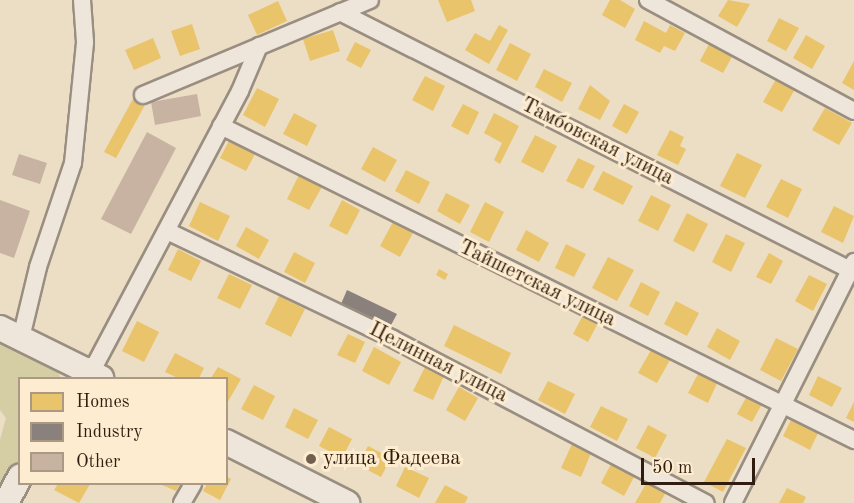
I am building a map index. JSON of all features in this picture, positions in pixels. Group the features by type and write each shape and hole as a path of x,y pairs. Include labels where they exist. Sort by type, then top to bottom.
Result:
{"street":[{"path":"82,0 86,13 74,163 38,267 10,333 85,375 95,365 167,231 260,46"},
{"path":"143,95 370,0"},
{"path":"648,0 854,111"},
{"name":"Тамбовская улица","path":"340,12 852,268"},
{"name":"Тайшетская улица","path":"221,126 854,440"},
{"name":"Целинная улица","path":"167,231 393,339 706,503"},
{"path":"733,503 852,268"},
{"path":"228,443 347,503"},
{"path":"6,503 18,481"},
{"path":"182,503 192,485"}],"shaded area":[{"path":"0,336 57,369 60,377 18,377 18,467 0,503 0,440 6,418 0,410"}],"building: Homes":[{"path":"438,0 471,0 475,11 447,22"},
{"path":"610,0 620,0 635,9 625,28 602,15"},
{"path":"728,0 750,4 737,27 718,16"},
{"path":"278,1 287,21 257,35 248,15"},
{"path":"779,18 799,28 786,51 767,41"},
{"path":"644,21 666,33 670,25 685,33 675,51 664,46 660,53 635,40"},
{"path":"192,24 200,49 180,56 171,31"},
{"path":"499,25 508,30 489,64 465,50 475,33 490,41"},
{"path":"333,30 340,51 310,61 303,39"},
{"path":"806,35 825,46 812,69 793,58"},
{"path":"153,38 161,58 134,70 125,50"},
{"path":"355,42 371,50 361,68 346,60"},
{"path":"710,42 733,55 723,73 700,61"},
{"path":"510,43 531,54 517,81 496,70"},
{"path":"854,61 854,90 842,83"},
{"path":"544,69 572,83 562,102 535,87"},
{"path":"425,76 445,86 433,111 412,100"},
{"path":"776,79 795,89 782,112 763,102"},
{"path":"590,85 610,101 600,120 578,109"},
{"path":"257,88 279,99 265,127 243,115"},
{"path":"134,97 146,103 116,158 104,152"},
{"path":"463,104 479,112 468,135 451,126"},
{"path":"624,104 639,112 627,134 612,126"},
{"path":"825,108 852,123 839,145 812,130"},
{"path":"294,113 317,125 307,146 283,134"},
{"path":"494,113 519,126 500,164 494,160 502,143 484,133"},
{"path":"670,130 684,137 680,146 686,149 678,165 657,155"},
{"path":"535,135 557,146 543,173 521,162"},
{"path":"230,139 256,152 246,171 220,158"},
{"path":"373,147 397,160 385,182 361,169"},
{"path":"737,153 762,165 745,198 720,186"},
{"path":"578,158 595,166 583,189 566,181"},
{"path":"406,170 430,182 419,204 395,191"},
{"path":"603,171 633,186 623,205 593,190"},
{"path":"300,173 323,185 309,210 287,199"},
{"path":"781,179 802,189 788,218 766,207"},
{"path":"446,193 470,205 460,224 437,211"},
{"path":"651,195 671,205 658,231 638,221"},
{"path":"342,200 360,210 347,235 329,226"},
{"path":"200,202 230,216 218,241 189,226"},
{"path":"485,202 504,212 489,242 470,232"},
{"path":"834,206 854,216 843,243 821,232"},
{"path":"687,213 708,224 694,252 673,241"},
{"path":"394,220 414,231 400,257 380,246"},
{"path":"246,227 269,240 259,259 236,246"},
{"path":"526,230 549,243 539,262 516,250"},
{"path":"726,234 745,243 731,272 712,262"},
{"path":"566,244 586,254 574,277 555,268"},
{"path":"178,249 201,261 191,281 168,270"},
{"path":"294,252 315,263 305,283 284,272"},
{"path":"769,253 783,261 771,284 756,277"},
{"path":"608,257 634,270 617,301 592,288"},
{"path":"439,269 448,274 445,280 436,275"},
{"path":"229,274 252,285 240,309 217,298"},
{"path":"809,275 827,284 813,311 795,301"},
{"path":"641,282 660,292 648,316 629,306"},
{"path":"279,296 305,309 291,337 265,324"},
{"path":"676,301 699,313 687,336 664,324"},
{"path":"583,315 598,323 588,342 573,334"},
{"path":"137,321 159,332 144,362 122,351"},
{"path":"454,325 511,353 501,374 444,346"},
{"path":"717,328 740,341 730,360 707,347"},
{"path":"348,334 365,342 355,363 337,355"},
{"path":"776,338 798,349 781,381 760,370"},
{"path":"374,347 401,362 389,385 362,371"},
{"path":"651,350 670,360 657,383 638,373"},
{"path":"175,353 204,368 200,377 176,377 165,372"},
{"path":"218,367 241,379 228,402 228,377 212,377"},
{"path":"425,367 444,376 433,400 413,391"},
{"path":"700,370 719,379 708,403 688,393"},
{"path":"818,376 842,388 832,407 809,395"},
{"path":"548,381 575,394 565,414 538,400"},
{"path":"254,385 275,396 263,420 241,409"},
{"path":"459,387 478,398 465,421 446,410"},
{"path":"747,396 762,404 752,422 737,414"},
{"path":"854,402 854,422 846,418"},
{"path":"601,406 628,419 617,441 590,427"},
{"path":"294,408 318,420 308,439 285,427"},
{"path":"792,418 819,431 810,450 783,436"},
{"path":"648,425 667,435 655,458 636,448"},
{"path":"329,427 352,439 342,458 319,446"},
{"path":"727,439 746,448 723,492 704,482"},
{"path":"572,444 591,453 581,477 561,468"},
{"path":"368,446 391,458 381,477 358,465"},
{"path":"611,464 634,477 624,496 601,483"},
{"path":"405,467 429,478 419,498 396,486"},
{"path":"647,482 666,492 660,503 635,503"},
{"path":"57,485 89,485 79,503 54,490"},
{"path":"162,485 179,485 176,491"},
{"path":"206,485 228,485 220,500 203,491"},
{"path":"445,485 468,497 465,503 435,503"},
{"path":"787,488 806,497 803,503 779,503"}],"building: Industry":[{"path":"347,290 397,314 390,327 341,304"}],"building: Other":[{"path":"197,94 201,116 155,125 151,102"},
{"path":"147,132 176,148 131,234 101,219"},
{"path":"19,154 47,163 40,184 12,175"},
{"path":"0,200 30,211 14,258 0,253"}],"place":[{"name":"улица Фадеева","path":"311,459"}]}
